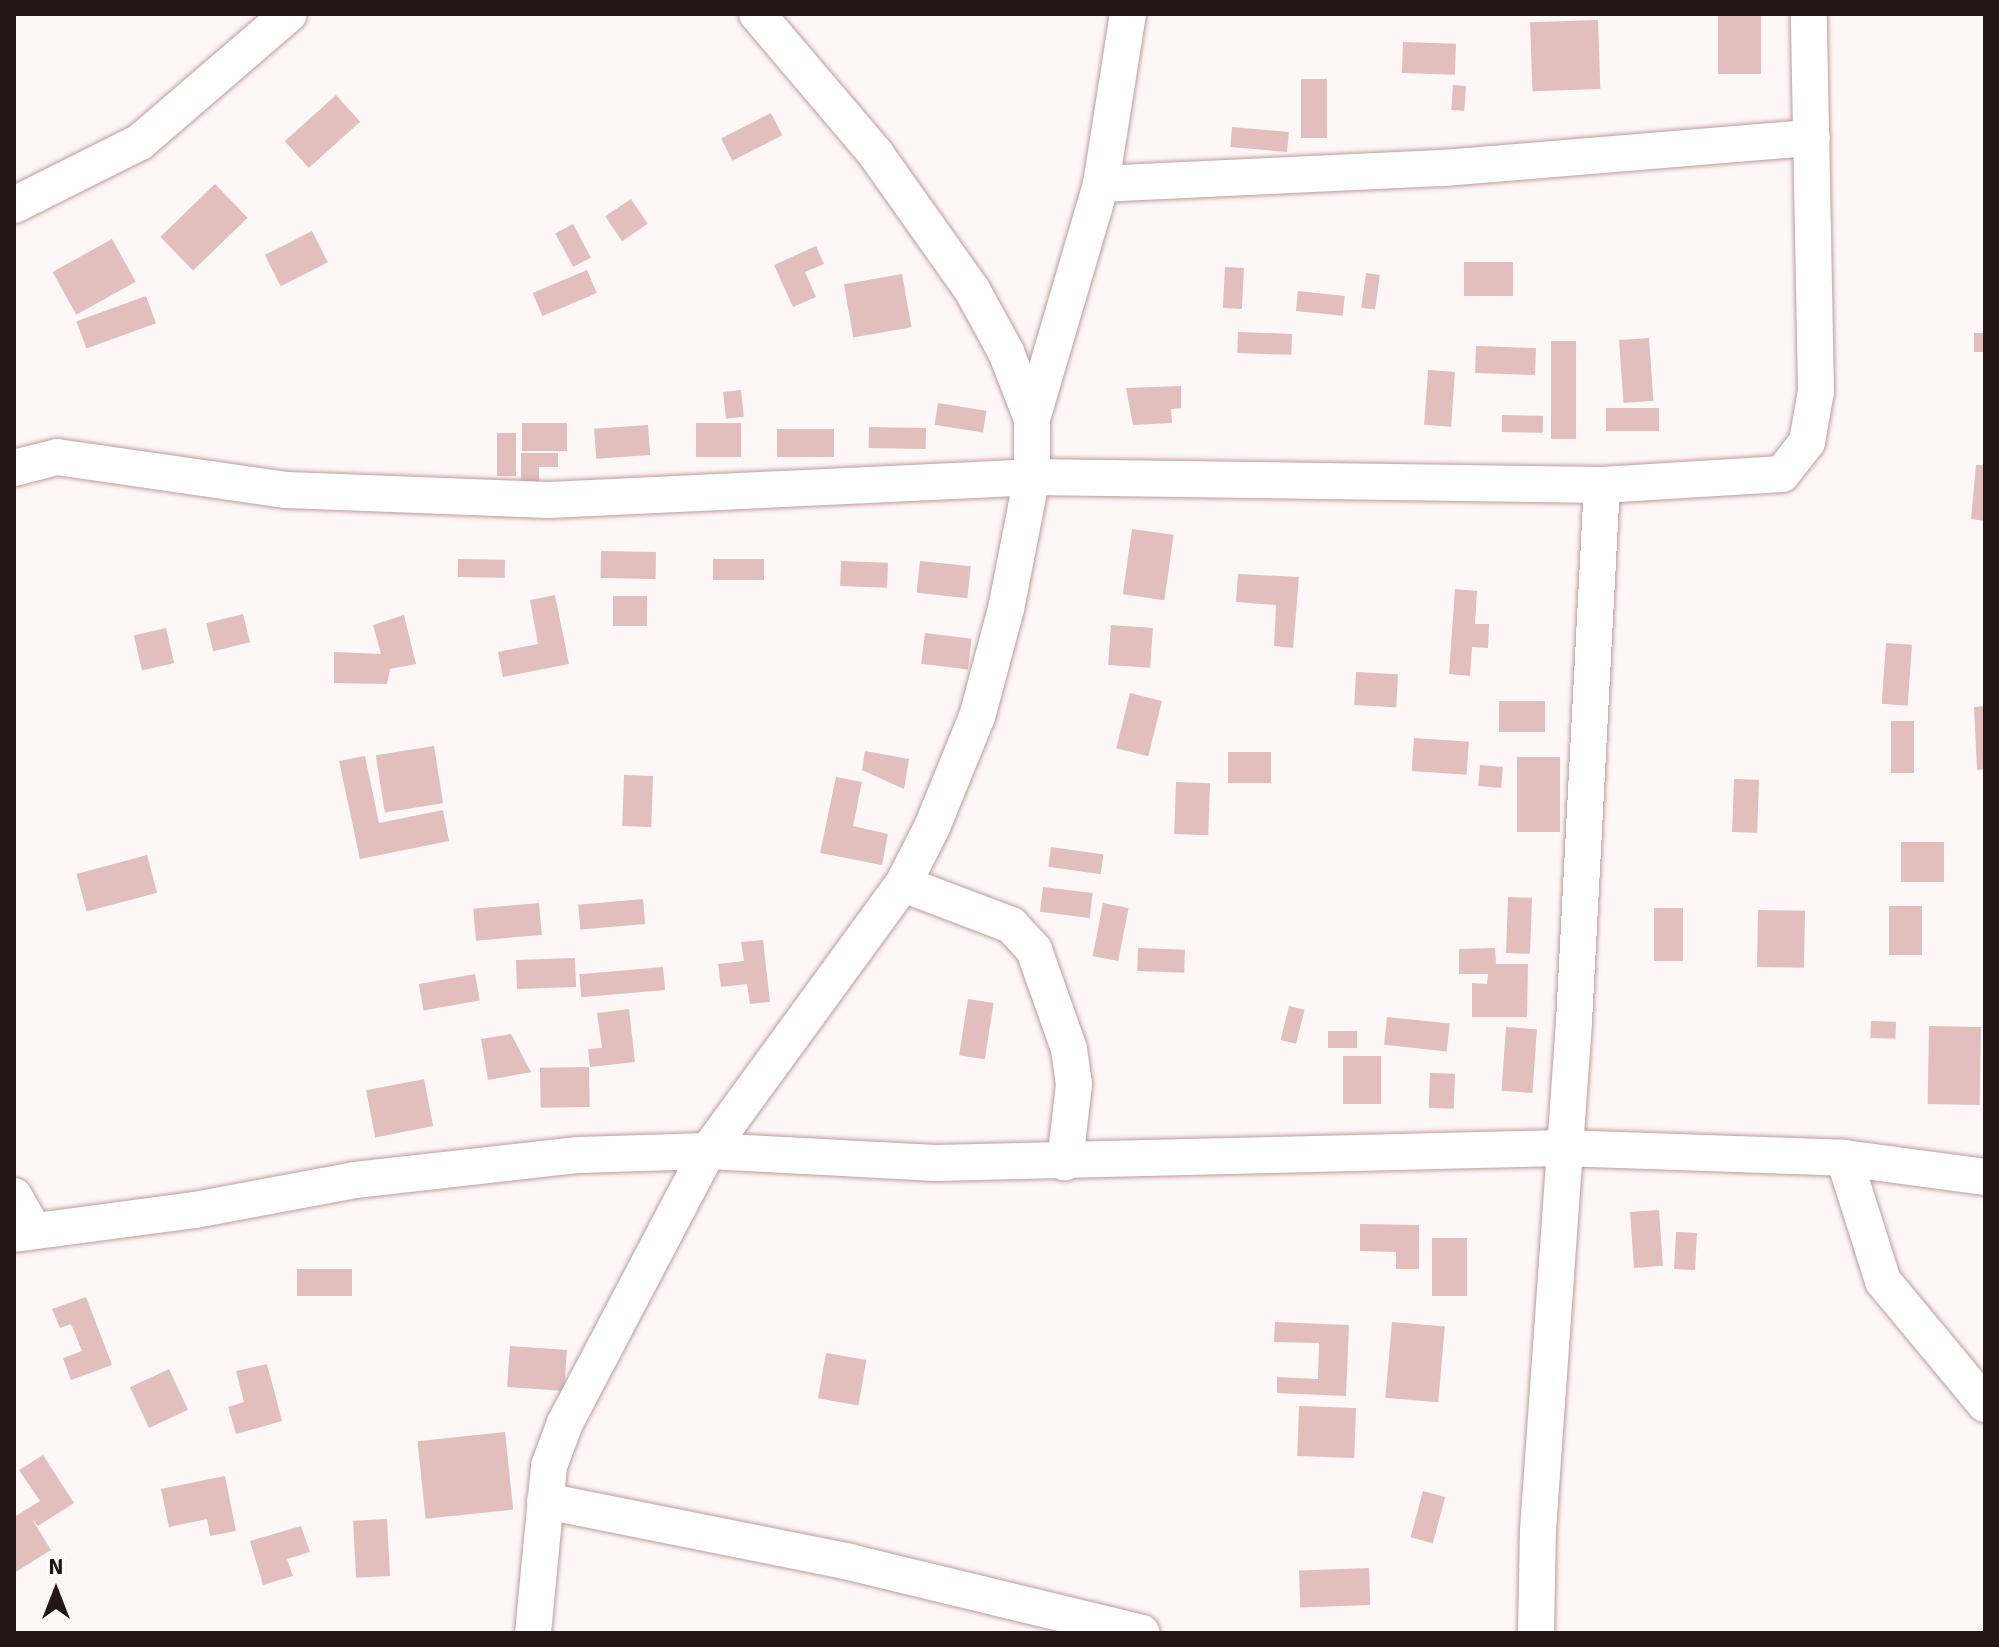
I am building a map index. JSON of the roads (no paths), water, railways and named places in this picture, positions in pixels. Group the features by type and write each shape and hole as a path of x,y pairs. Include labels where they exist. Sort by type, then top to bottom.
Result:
{"street":[{"path":"14,205 140,142 289,14"},
{"path":"757,14 875,153 972,290 1006,352 1032,419"},
{"path":"533,1633 549,1466 565,1423 708,1151 903,884 977,717 1032,477 1032,419 1101,184 1128,14"},
{"path":"14,468 57,457 287,490 549,500 1032,477 1602,485 1782,474 1807,442 1816,391 1809,14"},
{"path":"1101,184 1444,168 1812,138"},
{"path":"1536,1633 1538,1530 1602,485"},
{"path":"903,884 957,909 995,917 1011,925 1034,950 1069,1049 1074,1084 1065,1162"},
{"path":"14,1196 24,1232 476,1164 708,1151 936,1163 1562,1148 1844,1158 1985,1177"},
{"path":"1844,1158 1883,1281 1985,1404"},
{"path":"545,1501 849,1562 1142,1633"}]}
